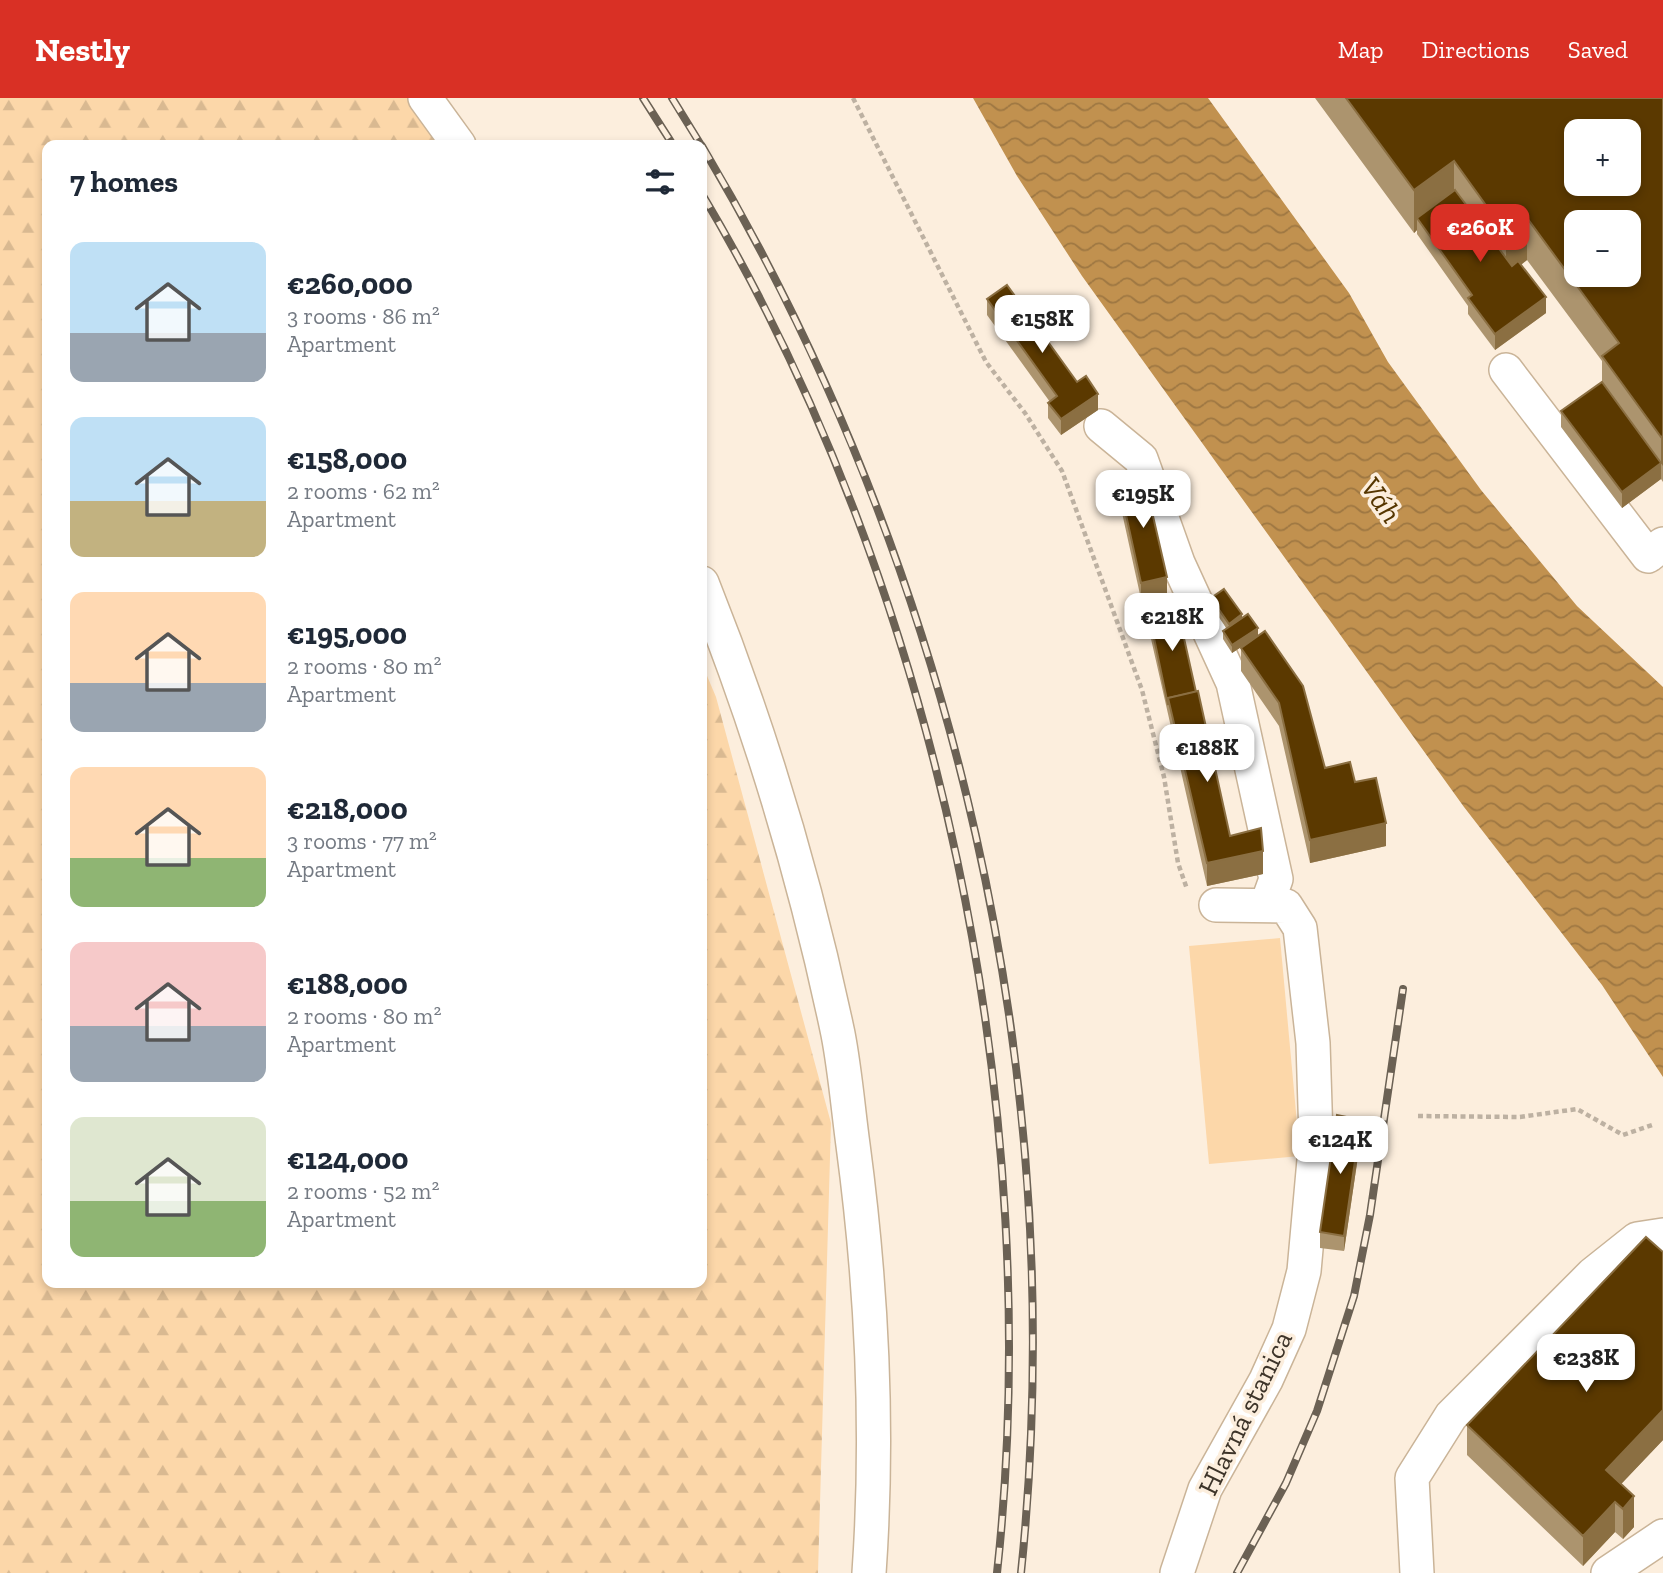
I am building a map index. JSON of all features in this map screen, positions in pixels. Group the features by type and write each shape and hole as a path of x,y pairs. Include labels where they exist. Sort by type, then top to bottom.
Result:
{"street":[{"path":"425,98 455,140"},
{"path":"1506,370 1648,556 1663,544"},
{"path":"1101,426 1141,459 1178,563 1233,683 1276,879 1267,904 1216,905"},
{"path":"707,595 729,650 791,844 838,1036 859,1190 872,1342 876,1482 869,1573"},
{"name":"Hlavná stanica","path":"1177,1573 1205,1489 1266,1380 1289,1329 1304,1271 1316,1138 1313,1043 1306,968 1300,928 1286,906 1267,904"},
{"path":"1417,1573 1412,1478 1451,1416 1592,1274 1637,1238 1663,1235"},
{"path":"1608,1573 1663,1536"}],"path":[{"path":"853,98 986,362 1025,413 1062,471 1142,690 1164,777 1178,863 1188,894 1200,903 1216,905"},
{"path":"1418,1116 1520,1117 1577,1109 1622,1135 1655,1124"}],"green space":[{"path":"0,98 415,98 444,140 42,140 42,1288 707,1288 707,676 716,697 831,1123 818,1573 0,1573"},
{"path":"1280,938 1300,1156 1209,1164 1189,946"}],"water":[{"name":"Váh","path":"973,98 1208,98 1349,293 1388,362 1481,490 1577,606 1663,687 1663,1077 1602,985 1464,807 1082,276 1017,176"}],"building":[{"path":"1346,98 1663,98 1663,436 1661,437 1602,356 1619,343 1578,287 1641,287 1641,210 1564,210 1564,268 1527,218 1506,233 1454,161 1414,190"},
{"path":"1455,190 1512,266 1518,261 1546,297 1495,334 1468,298 1472,295 1417,218"},
{"path":"1007,285 1077,382 1086,376 1098,394 1061,419 1048,403 1057,396 987,299"},
{"path":"1602,382 1661,463 1622,492 1561,411"},
{"path":"1144,477 1167,577 1141,583 1119,483"},
{"path":"1224,589 1242,614 1229,624 1211,598"},
{"path":"1177,607 1196,692 1168,698 1168,705 1149,614"},
{"path":"1248,614 1258,628 1232,645 1223,631"},
{"path":"1265,631 1303,686 1325,768 1350,762 1355,782 1376,778 1386,823 1310,840 1279,703 1241,648"},
{"path":"1198,691 1230,836 1261,828 1263,851 1207,863 1168,698"},
{"path":"1337,1115 1361,1120 1344,1236 1320,1232"},
{"path":"1646,1237 1663,1252 1663,1410 1606,1470 1634,1496 1623,1509 1615,1502 1583,1536 1467,1425"}],"railway":[{"path":"643,98 670,140"},
{"path":"672,98 698,140"},
{"path":"707,155 790,310 866,480 928,655 976,834 1009,1017 1028,1201 1032,1387 1021,1573"},
{"path":"707,203 785,349 855,513 913,684 957,860 988,1039 1005,1219 1008,1398 997,1573"},
{"path":"1237,1573 1286,1483 1317,1411 1354,1296 1370,1215 1403,989"}]}
